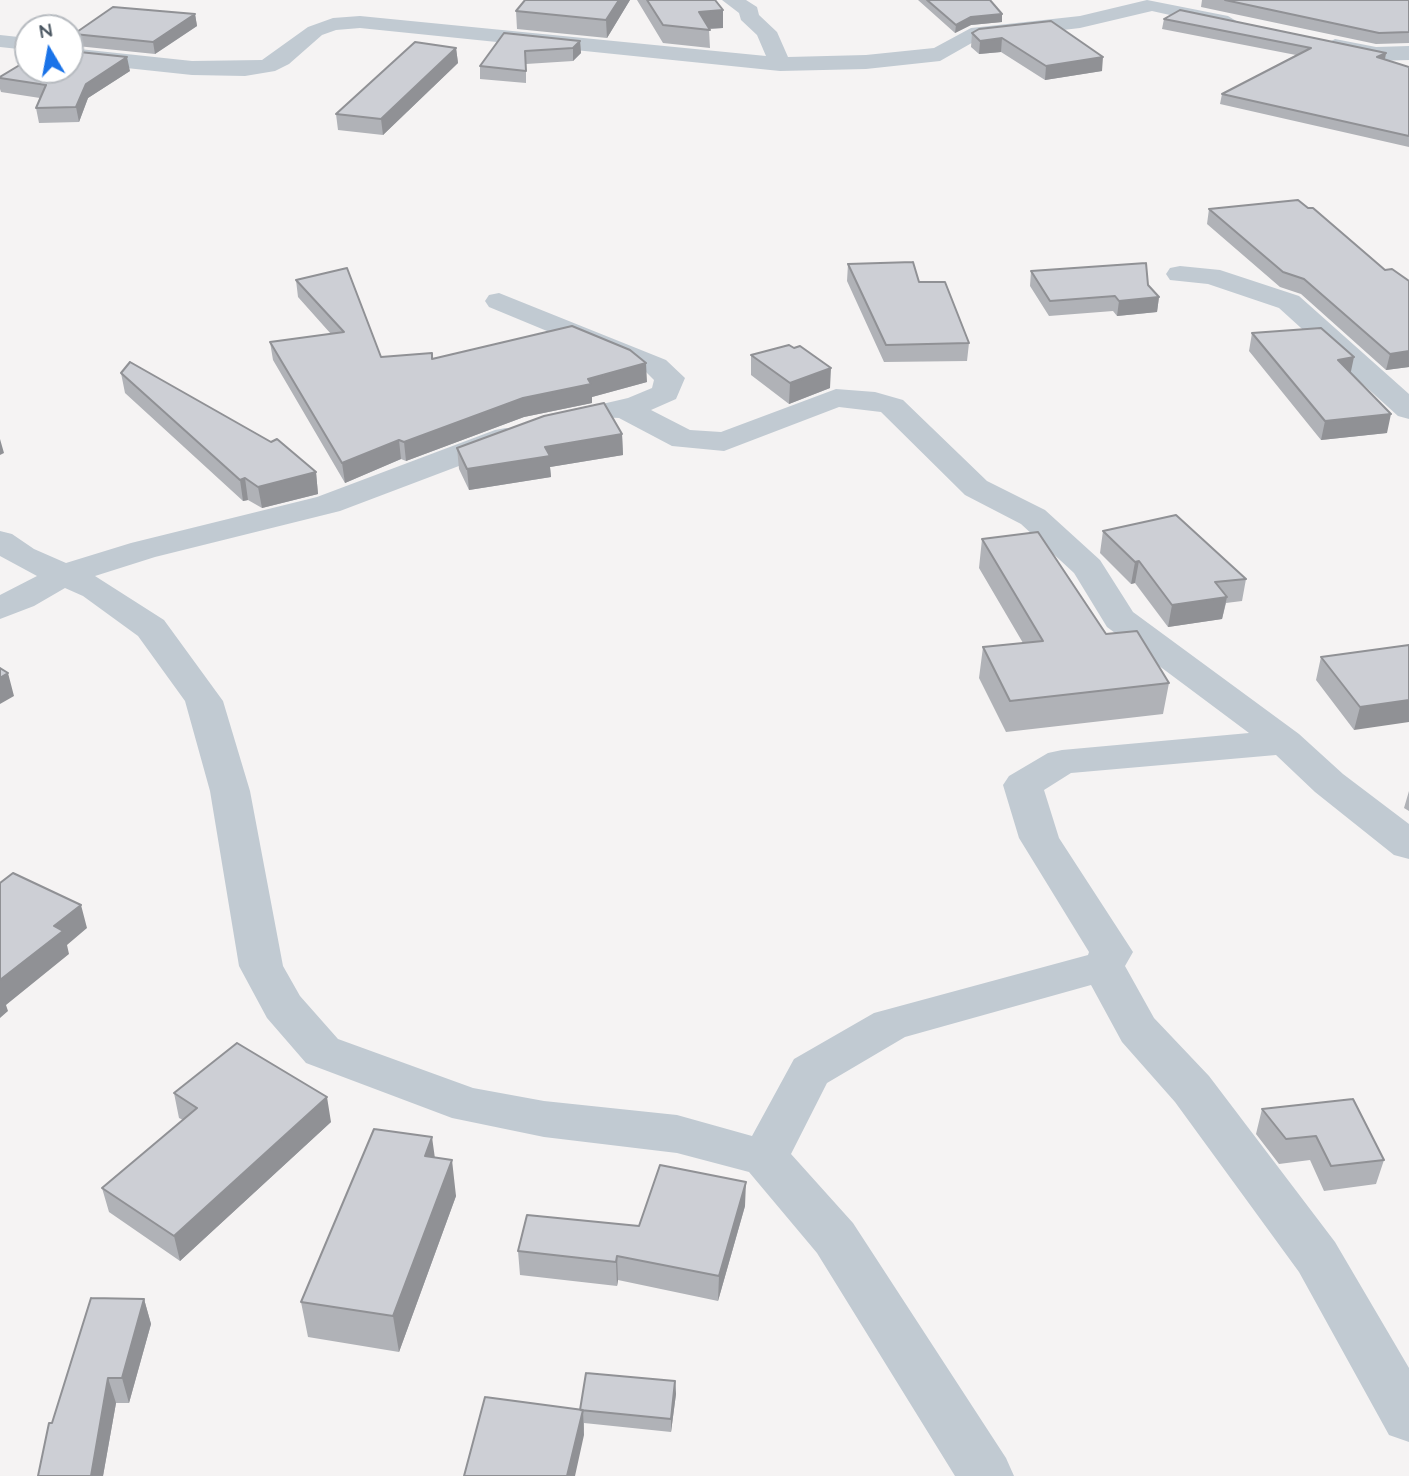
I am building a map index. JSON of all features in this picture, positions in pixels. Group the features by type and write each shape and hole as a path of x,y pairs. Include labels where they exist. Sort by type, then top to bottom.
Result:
{"street":[{"path":"732,0 750,11 748,16 766,32 780,64"},
{"path":"1124,0 1244,25"},
{"path":"84,56 192,68 245,69 274,62 315,31 333,24 360,22 780,64 866,62 940,54 971,34 1080,22 1152,5"},
{"path":"1311,40 1376,54 1409,52"},
{"path":"1180,274 1210,276 1263,291 1289,302 1409,410"},
{"path":"499,301 656,366 670,378 665,393 623,408 586,415"},
{"path":"623,408 683,439 724,442 836,398 875,401 892,406 976,488 1033,517 1088,566 1120,619 1285,742 1329,783 1409,845"},
{"path":"0,608 22,599 63,575 143,550 328,504 536,426"},
{"path":"0,541 95,589 151,628 175,657 204,701 230,791 261,966 283,1007 322,1051 469,1105 544,1119 677,1134 765,1158 835,1238 986,1476"},
{"path":"765,1158 810,1071 890,1025 1103,966 1111,952 1039,838 1023,785 1062,762 1285,742"},
{"path":"1103,966 1138,1030 1192,1089 1317,1257 1409,1418"}],"building":[{"path":"525,0 619,0 606,20 516,11"},
{"path":"647,0 715,0 723,10 699,12 710,30 663,25"},
{"path":"927,0 990,0 1002,14 971,17 956,25"},
{"path":"1225,0 1409,0 1409,32 1379,33"},
{"path":"113,7 195,14 153,42 84,35 84,27"},
{"path":"1180,10 1386,53 1377,57 1409,67 1409,136 1222,94 1311,48 1164,19"},
{"path":"1051,21 1103,57 1046,66 1002,38 980,41 972,33 979,29"},
{"path":"504,33 580,41 573,48 525,51 526,71 480,66"},
{"path":"415,42 456,48 381,119 336,114"},
{"path":"84,52 127,57 86,84 76,107 36,108 46,85 39,84 84,84"},
{"path":"14,68 14,80 0,77"},
{"path":"1298,200 1308,208 1313,208 1385,270 1392,269 1409,281 1409,351 1390,354 1304,279 1283,272 1209,209"},
{"path":"913,262 919,282 945,282 969,343 886,345 848,264"},
{"path":"1146,263 1148,285 1159,297 1119,301 1115,296 1050,301 1031,271"},
{"path":"347,268 381,357 432,353 432,359 572,326 630,350 646,363 588,379 591,384 523,398 404,442 399,440 342,463 270,342 344,332 296,280"},
{"path":"1321,328 1354,357 1338,360 1391,414 1325,421 1252,333"},
{"path":"789,345 794,348 800,346 831,368 790,383 751,355"},
{"path":"130,362 271,442 277,439 316,472 258,487 245,478 240,480 121,373"},
{"path":"604,403 622,434 545,447 550,456 467,469 457,448 544,416"},
{"path":"1176,515 1246,579 1215,582 1227,597 1172,605 1139,561 1135,562 1103,531"},
{"path":"1038,532 1106,634 1137,631 1169,683 1010,701 983,647 1043,641 982,539"},
{"path":"1409,645 1409,700 1360,707 1321,657"},
{"path":"0,668 8,673 0,678"},
{"path":"13,873 81,905 54,926 63,931 0,980 0,883"},
{"path":"237,1043 327,1097 174,1236 102,1188 197,1108 174,1093"},
{"path":"1353,1099 1384,1160 1331,1166 1316,1136 1286,1139 1262,1109"},
{"path":"374,1129 432,1137 425,1156 452,1160 393,1316 301,1302"},
{"path":"660,1165 746,1182 719,1276 617,1256 616,1262 518,1251 527,1215 639,1226"},
{"path":"91,1298 144,1299 122,1378 108,1378 91,1476 38,1476 49,1423 52,1423"},
{"path":"586,1373 675,1381 671,1419 580,1410"},
{"path":"485,1397 583,1410 567,1476 464,1476"}]}
